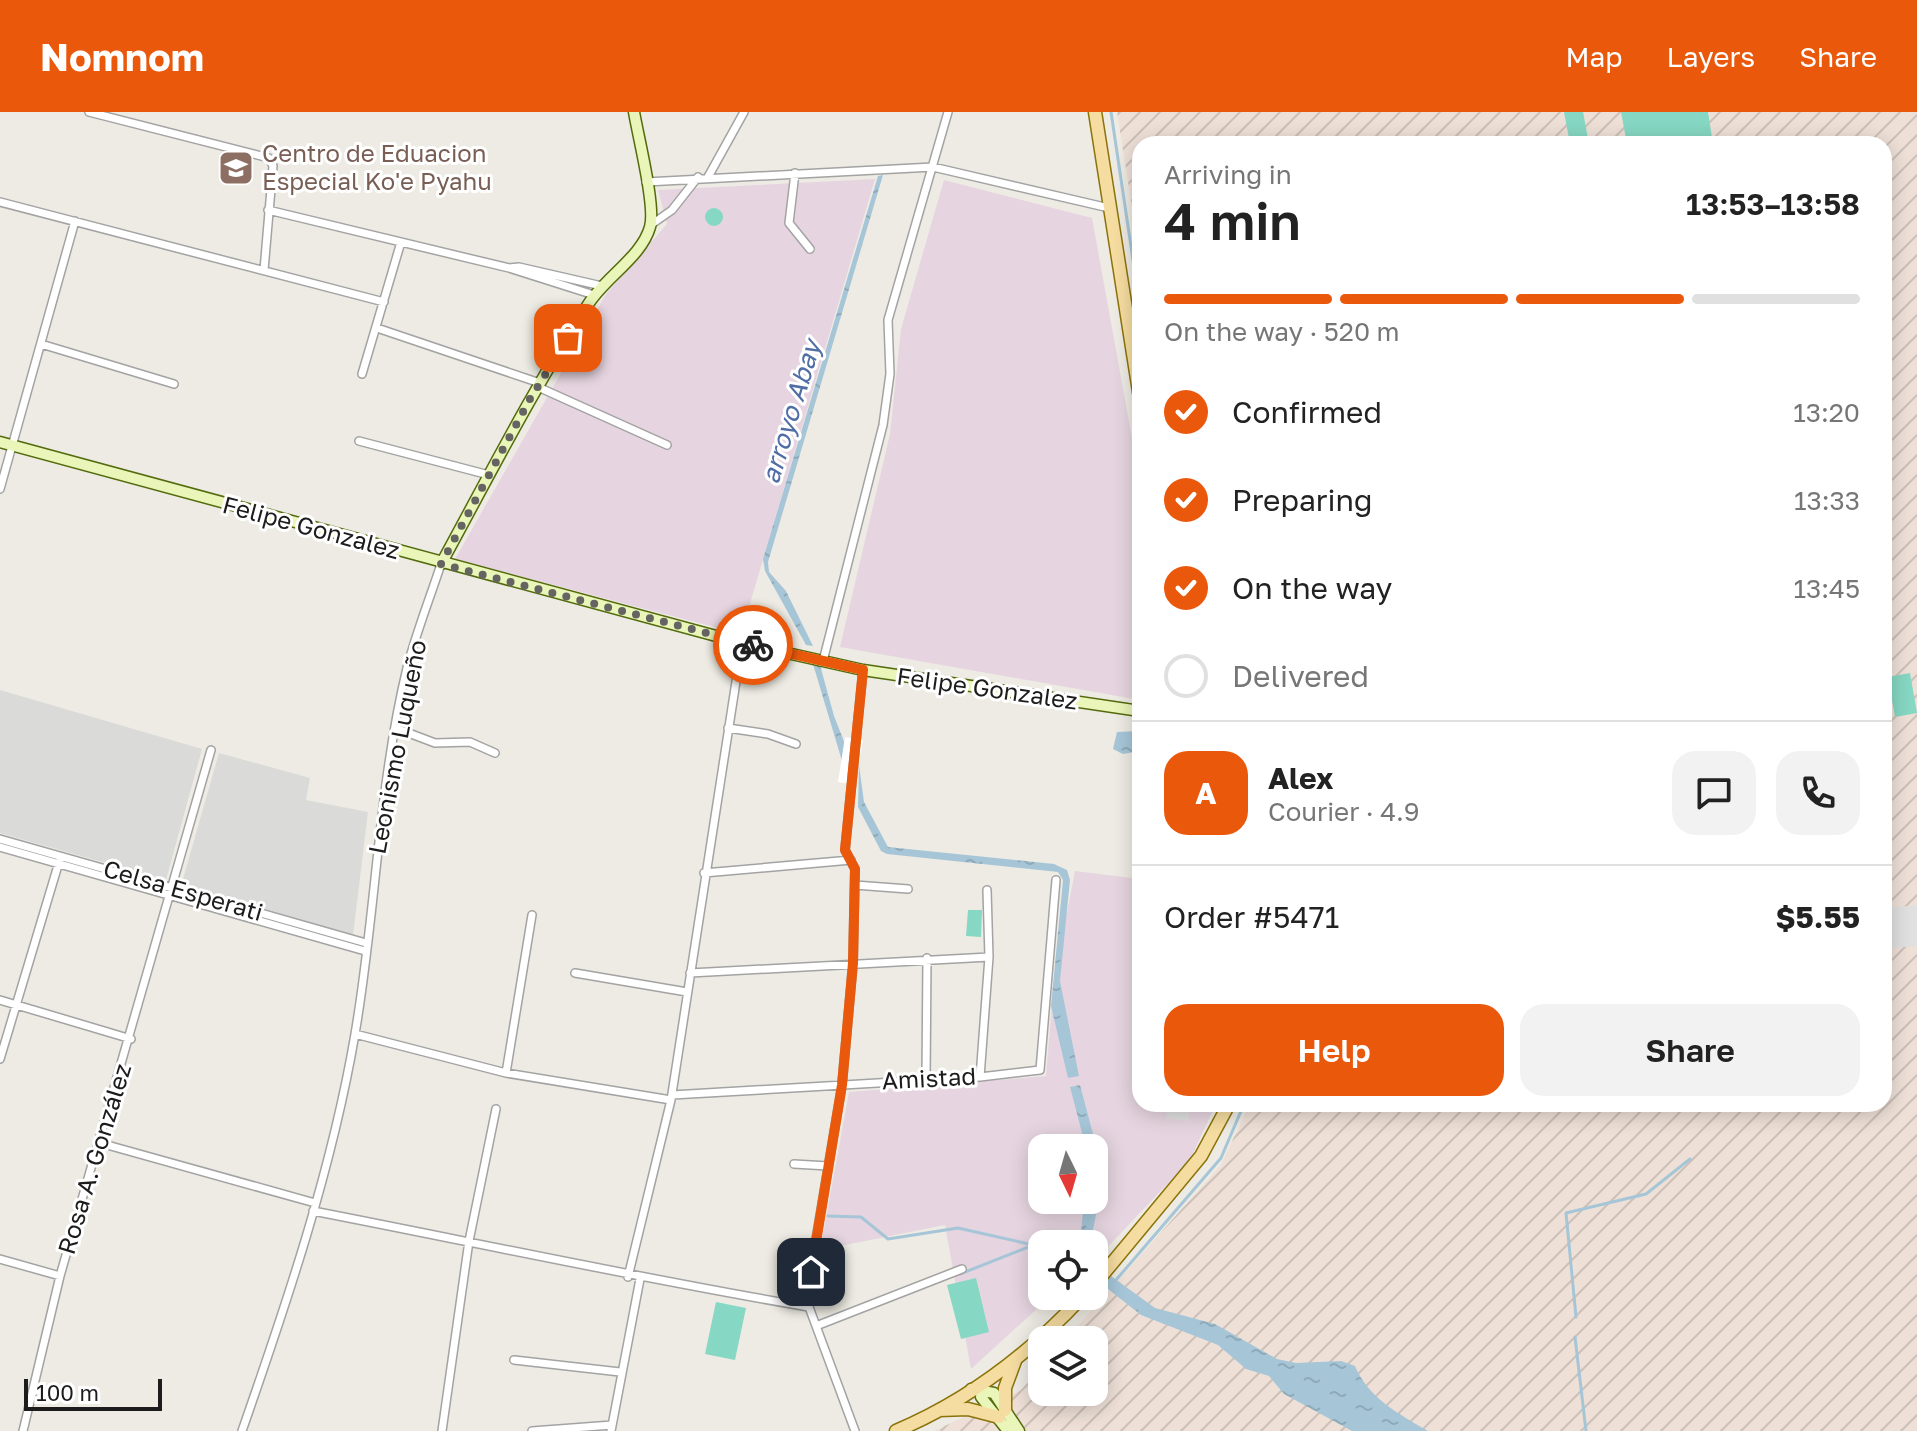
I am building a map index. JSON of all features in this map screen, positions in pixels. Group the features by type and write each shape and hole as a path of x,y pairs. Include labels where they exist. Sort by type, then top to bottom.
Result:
{"main road":[{"path":"1095,112 1132,349"},
{"path":"1108,1269 1201,1156 1225,1112"},
{"path":"896,1431 939,1410 1015,1361 1068,1310"},
{"path":"939,1410 968,1409 1002,1414 1005,1388 1015,1361"}],"street":[{"path":"89,112 269,158 273,166 264,270"},
{"path":"634,112 652,224 672,210 698,177"},
{"path":"708,177 744,112"},
{"path":"823,661 883,425 890,374 888,320 948,112"},
{"path":"646,182 933,167 1109,208"},
{"path":"795,173 789,223 810,249"},
{"path":"0,202 384,302"},
{"path":"268,210 509,268 594,295"},
{"path":"0,489 75,221"},
{"name":"Leonismo Luqueño","path":"242,1431 314,1207 355,1034 407,668 441,564 539,385 594,295 639,245 652,224"},
{"path":"362,374 401,242"},
{"path":"509,268 519,267 602,286"},
{"path":"377,328 539,385 667,445"},
{"path":"41,344 174,384"},
{"path":"359,441 489,475"},
{"name":"Felipe Gonzalez","path":"0,442 441,564 742,643 863,670 1132,710"},
{"path":"628,1277 672,1097 704,873 742,643"},
{"path":"855,1431 809,1307 814,1251 842,1085 853,963 855,885 851,860 845,850 863,670"},
{"path":"728,728 768,734 796,744"},
{"path":"398,729 435,743 474,743 495,753"},
{"name":"Rosa A. González","path":"23,1431 60,1276 131,1039 211,750"},
{"name":"Celsa Esperati","path":"0,839 60,860 366,947"},
{"name":"Celsa Esperati","path":"0,847 60,860"},
{"path":"0,1059 60,860"},
{"path":"704,873 851,860"},
{"name":"Amistad","path":"355,1034 506,1073 672,1097 980,1077 1042,1068 1056,880"},
{"path":"855,885 908,889"},
{"path":"980,1077 989,957 987,890"},
{"path":"506,1073 532,915"},
{"path":"690,973 989,957"},
{"path":"926,1079 927,958"},
{"path":"575,973 687,992"},
{"path":"0,1000 131,1039"},
{"path":"442,1431 469,1241 496,1109"},
{"path":"100,1143 314,1207 628,1277 809,1307"},
{"path":"794,1164 828,1166"},
{"path":"0,1259 60,1276"},
{"path":"816,1326 962,1269"},
{"path":"532,1431 612,1428 620,1372 640,1279"},
{"path":"514,1360 620,1372"},
{"path":"978,1386 994,1393 1008,1431"},
{"path":"1002,1414 1019,1431"}],"shaded area":[{"path":"1117,112 1917,112 1917,1431 934,1431 1021,1390 1028,1382 1028,1406 1108,1406 1108,1326 1077,1326 1092,1310 1108,1310 1108,1292 1220,1166 1246,1112 1892,1112 1892,136 1132,136 1132,207"},
{"path":"875,179 741,634 455,559 606,294 667,224 658,190"},
{"path":"944,180 1092,218 1132,438 1132,699 840,647 890,434 901,329"},
{"path":"0,690 202,749 166,880 0,833"},
{"path":"219,753 310,778 306,800 368,812 353,935 181,886"},
{"path":"1075,871 1132,878 1132,1112 1212,1112 1190,1160 1108,1247 1108,1230 1028,1230 1028,1310 1036,1310 971,1369 945,1225 820,1250 849,1092 1046,1076 1054,980"},
{"path":"1917,905 1917,946 1892,948 1892,907"},
{"path":"1166,1112 1189,1112 1188,1121 1166,1118"}],"green space":[{"path":"1564,112 1583,112 1588,136 1568,136"},
{"path":"1621,112 1708,112 1712,136 1626,136"},
{"path":"714,208 723,217 714,226 705,217"},
{"path":"1910,673 1917,713 1895,717 1892,676"},
{"path":"968,910 982,910 981,937 966,936"},
{"path":"976,1278 989,1332 961,1339 947,1285"},
{"path":"716,1302 746,1308 735,1360 705,1354"}],"water":[{"path":"883,175 768,562 769,572 786,591 813,646 806,645 765,571 763,559 878,176"},
{"path":"813,664 820,665 847,749 842,761"},
{"path":"1132,731 1132,752 1123,754 1113,749 1117,732"},
{"path":"859,765 864,802 888,847 1054,864 1067,870 1070,880 1060,981 1079,1076 1068,1078 1051,1006 1063,880 1058,872 881,851 858,807"},
{"path":"1080,1085 1093,1134 1082,1134 1070,1087"},
{"path":"1083,1214 1096,1214 1093,1230 1081,1230"},
{"path":"1111,1276 1155,1308 1215,1324 1277,1359 1296,1363 1341,1361 1355,1366 1376,1396 1428,1431 1352,1431 1284,1394 1269,1376 1246,1369 1218,1345 1141,1315 1108,1289"}],"pier":[{"path":"845,737 863,740 855,785 838,782"}],"waterway":[{"path":"1111,112 1132,253"},
{"path":"1116,1280 1221,1158 1241,1112"},
{"path":"1576,1317 1566,1213 1646,1194 1690,1159"},
{"path":"828,1216 861,1217 888,1239 958,1228 1028,1244"},
{"path":"960,1274 1028,1247"},
{"path":"1575,1337 1586,1431"}],"way so far":[{"path":"568,338 530,399 441,564 753,645"}],"place":[{"name":"Centro de Eduacion Especial Ko'e Pyahu","path":"236,168"}],"route":[{"path":"753,645 863,670 845,850 855,869 853,963 842,1085 811,1272"}],"water label":[{"name":"arroyo Abay","path":"791,412"}]}
